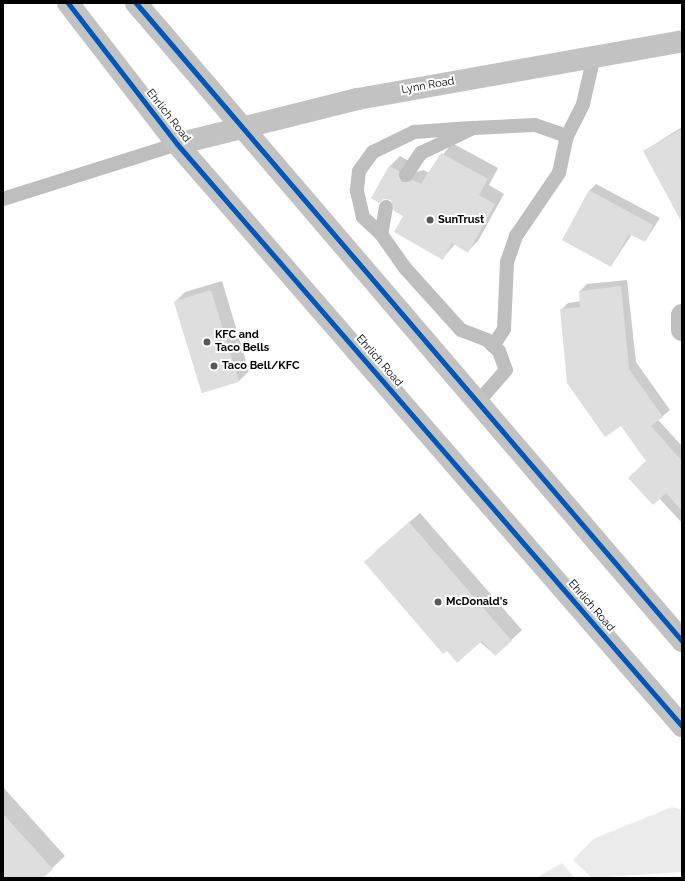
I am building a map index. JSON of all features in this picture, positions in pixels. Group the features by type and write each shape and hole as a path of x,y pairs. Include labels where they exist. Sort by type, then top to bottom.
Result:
{"main road":[{"name":"Ehrlich Road","path":"68,3 177,144 682,726"},
{"path":"136,3 682,641"},
{"name":"Lynn Road","path":"177,144 242,126 351,100 682,41"}],"street":[{"path":"682,315 682,330"}],"lane":[{"path":"493,346 504,329 508,262 516,236 560,173 567,136 583,104 594,56"},
{"path":"478,402 506,370 493,346 461,330 405,268 381,234 364,217 357,190 359,171 373,152 414,132 535,125 567,136"},
{"path":"406,176 421,153 473,128"},
{"path":"3,198 177,144"},
{"path":"381,234 386,207"}],"shaded area":[{"path":"672,807 682,810 682,872 592,878 573,860 595,838"},
{"path":"562,863 575,878 536,878"}],"building":[{"path":"682,129 682,223 643,151"},
{"path":"441,153 488,179 479,195 495,204 468,253 452,243 443,260 394,232 403,216 394,211 391,200 384,199 379,203 371,198 389,166 399,171 402,182 413,180 421,184"},
{"path":"589,190 653,225 645,242 629,234 611,267 562,240"},
{"path":"621,286 629,369 663,417 651,426 682,461 682,511 666,493 653,505 628,478 646,461 621,426 605,437 567,383 560,309 580,307 579,291"},
{"name":"KFC and Taco Bells","path":"211,290 239,382 202,393 174,301"},
{"name":"McDonald's","path":"409,522 512,641 495,656 482,641 457,663 447,651 443,654 364,562"},
{"path":"3,814 53,869 43,878 3,878"}],"cycle path":[{"path":"68,3 177,144 682,726"},
{"path":"136,3 682,641"}],"place":[{"name":"SunTrust","path":"430,220"},
{"name":"KFC and Taco Bells","path":"207,342"},
{"name":"Taco Bell/KFC","path":"214,366"},
{"name":"McDonald's","path":"438,602"}]}
